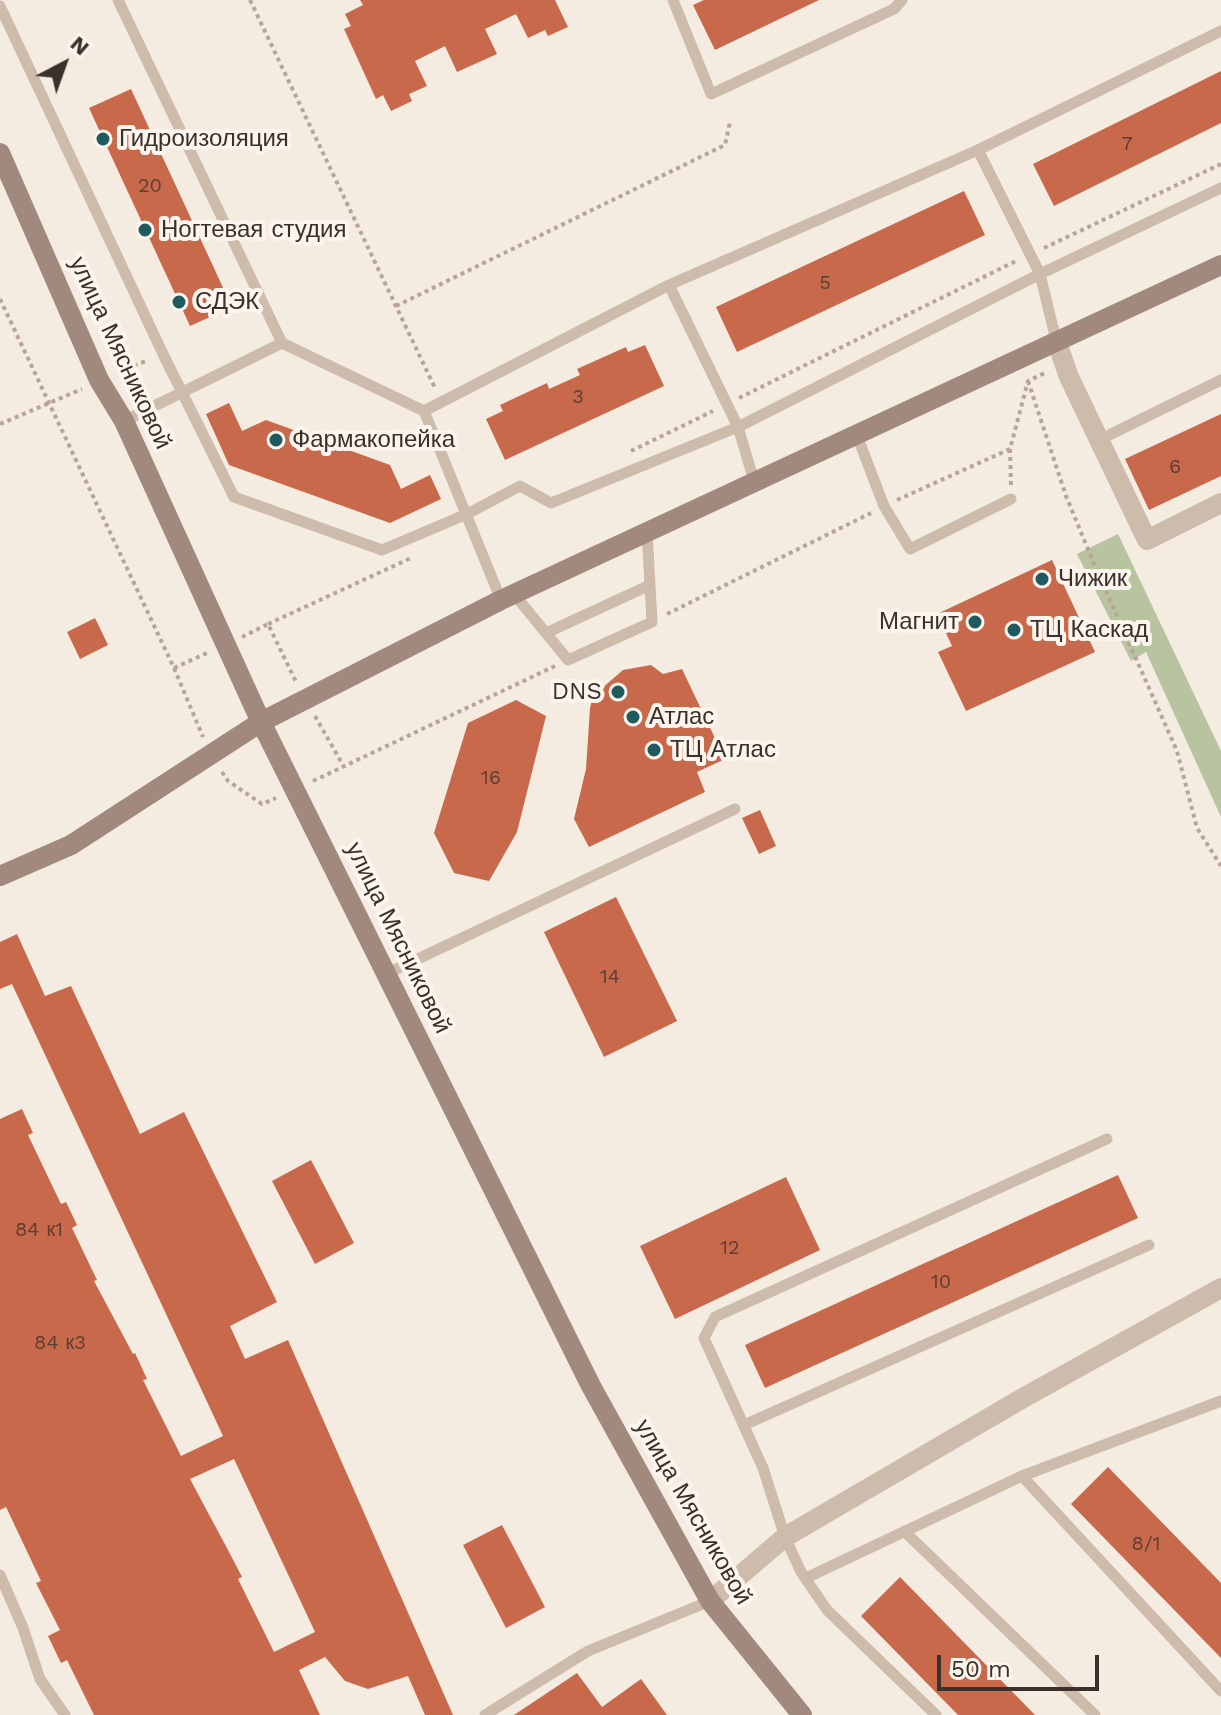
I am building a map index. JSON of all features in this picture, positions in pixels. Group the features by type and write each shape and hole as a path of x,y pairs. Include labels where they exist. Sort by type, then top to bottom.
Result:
{"street":[{"name":"улица Мясниковой","path":"0,153 99,380 124,421 261,722 591,1386 710,1601 802,1715"},
{"path":"0,876 71,845 261,722 507,597 1221,265"},
{"path":"1056,340 1063,364 1147,540 1221,503"},
{"path":"710,1601 785,1537 1023,1398 1219,1292"}],"lane":[{"path":"118,0 282,343 424,411 467,514 507,597 546,633 568,660 652,622 647,531"},
{"path":"673,0 711,94 894,9 902,0"},
{"path":"0,6 181,392 234,497 382,550 467,514 520,486 551,503 738,427 1040,274 1221,188"},
{"path":"424,411 669,285 978,150 1221,31"},
{"path":"978,150 1040,274 1056,340"},
{"path":"669,285 738,427 754,481"},
{"path":"124,421 282,343"},
{"path":"1099,440 1221,380"},
{"path":"856,433 884,506 910,549 1011,499"},
{"path":"546,633 650,585"},
{"path":"386,974 735,809"},
{"path":"936,1715 827,1610 806,1578 785,1537 763,1468 704,1338 715,1317 1107,1139"},
{"path":"744,1425 1149,1245"},
{"path":"806,1578 1022,1476 1221,1401"},
{"path":"1022,1476 1221,1691"},
{"path":"904,1531 1095,1715"},
{"path":"0,1575 23,1628 40,1679 65,1715"},
{"path":"485,1715 588,1651 710,1601"}],"path":[{"path":"250,0 442,402"},
{"path":"396,306 725,145 730,122"},
{"path":"619,457 1030,254 1221,164"},
{"path":"1028,381 1066,496 1177,751 1197,828 1221,866"},
{"path":"0,424 40,406"},
{"path":"1010,449 1011,499"},
{"path":"174,668 418,554"},
{"path":"268,624 305,699 344,767"}],"green space":[{"path":"1118,534 1221,751 1221,817 1146,652 1131,661 1077,554"}],"building":[{"path":"360,0 555,0 568,27 548,36 545,30 528,38 516,14 485,29 497,54 457,72 445,46 415,61 427,86 409,94 412,101 391,111 383,95 376,99 344,29 351,26 345,14 363,5"},
{"path":"704,0 819,0 715,50 693,5"},
{"path":"1221,71 1221,123 1054,206 1033,164"},
{"path":"131,89 232,307 190,326 89,108"},
{"path":"964,191 985,235 737,352 716,307"},
{"path":"645,345 664,386 505,460 486,419 503,411 500,405 547,383 549,389 580,375 577,369 626,347 628,352"},
{"path":"229,403 242,431 266,420 390,465 401,489 430,475 441,499 390,523 229,465 206,414"},
{"path":"1221,414 1221,476 1149,510 1125,459"},
{"name":"ТЦ Каскад","path":"1052,560 1095,652 966,711 938,652 952,646 937,614"},
{"path":"95,618 108,645 80,659 67,632"},
{"name":"ТЦ Атлас","path":"651,665 663,674 682,669 725,759 697,772 705,792 589,847 574,819 586,769 593,696 623,670"},
{"path":"516,700 546,716 517,832 489,881 454,873 434,833 468,723"},
{"path":"760,810 776,846 759,854 742,818"},
{"path":"616,897 677,1021 604,1057 544,932"},
{"path":"17,934 45,996 71,986 140,1134 184,1112 277,1302 230,1326 245,1359 288,1340 453,1715 425,1715 408,1676 368,1689 345,1681 325,1657 299,1670 320,1715 94,1715 67,1660 61,1663 48,1636 60,1630 36,1583 41,1581 6,1507 0,1510 0,1119 22,1109 33,1133 28,1135 61,1204 66,1202 77,1225 72,1228 97,1280 94,1281 135,1353 147,1379 143,1380 181,1456 223,1436 12,984 0,989 0,942","holes":["234,1459 315,1632 274,1652 238,1579 242,1577 190,1479"]},
{"path":"311,1160 354,1243 315,1264 272,1181"},
{"path":"1118,1175 1138,1218 765,1388 745,1345"},
{"path":"786,1177 820,1250 675,1319 640,1246"},
{"path":"1108,1467 1221,1583 1221,1658 1071,1504"},
{"path":"502,1525 545,1607 506,1628 463,1545"},
{"path":"900,1577 1035,1715 958,1715 861,1616"},
{"path":"577,1673 602,1707 641,1679 667,1715 514,1715"}],"place":[{"name":"Гидроизоляция","path":"103,139"},
{"name":"Ногтевая студия","path":"145,230"},
{"name":"СДЭК","path":"179,302"},
{"name":"Фармакопейка","path":"276,440"},
{"name":"Чижик","path":"1042,579"},
{"name":"Магнит","path":"975,622"},
{"name":"ТЦ Каскад","path":"1014,630"},
{"name":"DNS","path":"618,692"},
{"name":"Атлас","path":"633,717"},
{"name":"ТЦ Атлас","path":"654,750"}]}
